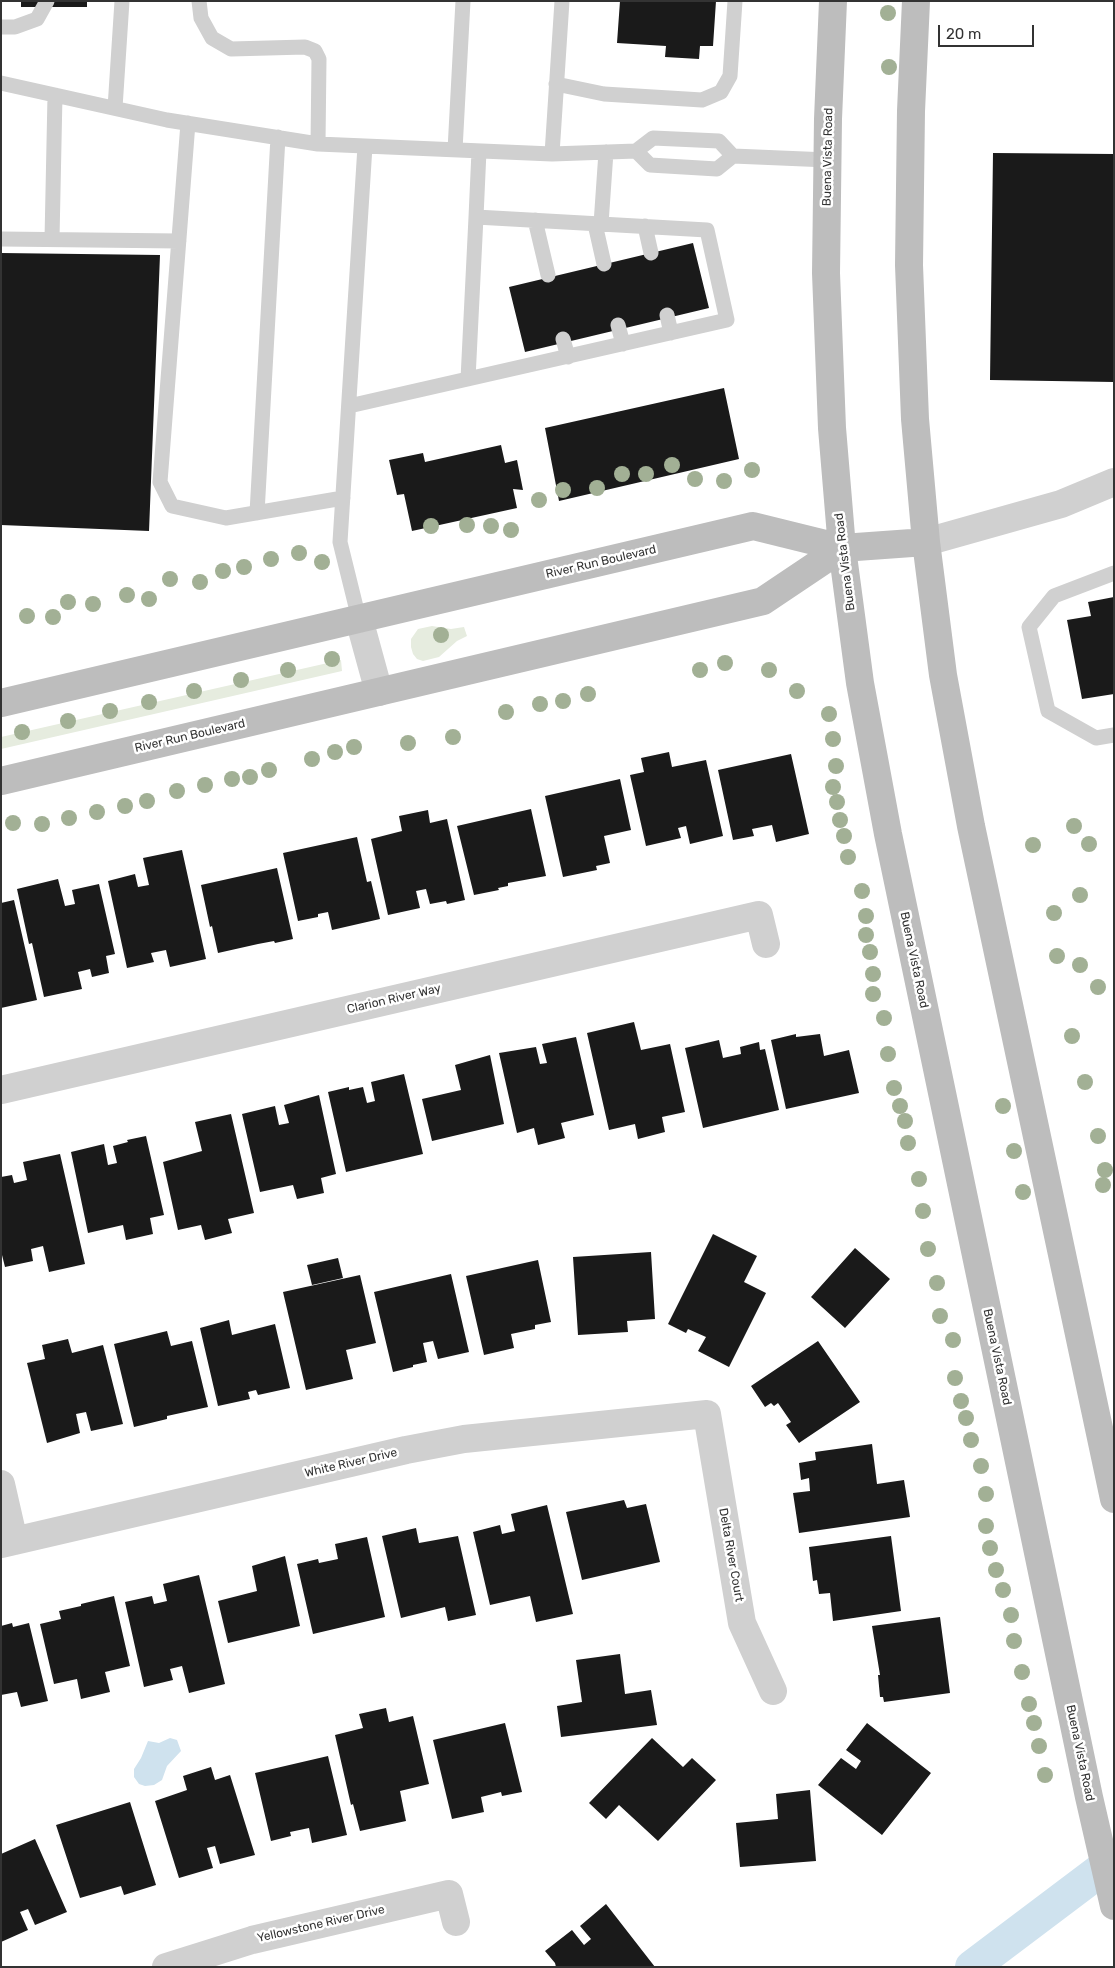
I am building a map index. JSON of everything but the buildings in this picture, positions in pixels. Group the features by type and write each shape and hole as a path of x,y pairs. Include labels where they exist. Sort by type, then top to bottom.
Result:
{"main road":[{"name":"Buena Vista Road","path":"833,1 828,119 826,273 832,428 842,548 860,683 888,834 1089,1797 1114,1906"},
{"path":"916,1 911,111 909,265 915,419 926,542 943,675 971,826 1114,1500"},
{"name":"River Run Boulevard","path":"1,703 753,526 842,548 926,542"},
{"name":"River Run Boulevard","path":"1,781 763,601 842,548"}],"street":[{"path":"926,542 1061,504 1114,482"},
{"path":"359,619 379,692"},
{"name":"Clarion River Way","path":"1,1090 759,915 766,944"},
{"name":"White River Drive","path":"8,1542 406,1450 464,1440 707,1414"},
{"name":"Delta River Court","path":"707,1414 742,1623 773,1691"},
{"path":"1,1484 8,1542"},
{"name":"Yellowstone River Drive","path":"166,1967 252,1940 449,1894 456,1922"}],"lane":[{"path":"1,27 15,27 37,19 47,1"},
{"path":"115,108 122,1"},
{"path":"199,1 201,18 212,38 231,49 306,47 314,51 319,58 318,144"},
{"path":"454,150 464,1"},
{"path":"552,154 562,1"},
{"path":"556,84 604,94 702,100 721,92 730,76 735,1"},
{"path":"1,83 188,123 318,144 552,154 636,151 653,138 719,141 733,156"},
{"path":"52,239 55,95"},
{"path":"188,123 160,482 172,506 226,518 343,498"},
{"path":"257,513 278,138"},
{"path":"359,619 340,542 365,146"},
{"path":"468,379 480,151"},
{"path":"636,151 650,165 698,168 717,168 733,156 828,160"},
{"path":"604,264 598,224 606,152"},
{"path":"349,406 727,320 707,230 476,217"},
{"path":"535,220 548,275"},
{"path":"644,226 651,253"},
{"path":"1,239 179,241"},
{"path":"666,315 671,333"},
{"path":"618,325 623,344"},
{"path":"563,339 568,357"},
{"path":"1114,573 1054,596 1029,627 1048,711 1096,738 1114,735"}],"shaded area":[{"path":"432,626 451,629 464,627 467,636 457,641 439,657 423,661 417,659 413,654 411,639 418,629"},
{"path":"341,660 342,671 1,749 1,737"}],"water":[{"path":"170,1738 177,1740 181,1751 167,1766 162,1780 154,1785 145,1786 139,1784 134,1777 134,1769 148,1741 159,1743"}],"waterway":[{"path":"972,1967 1114,1860"}]}
